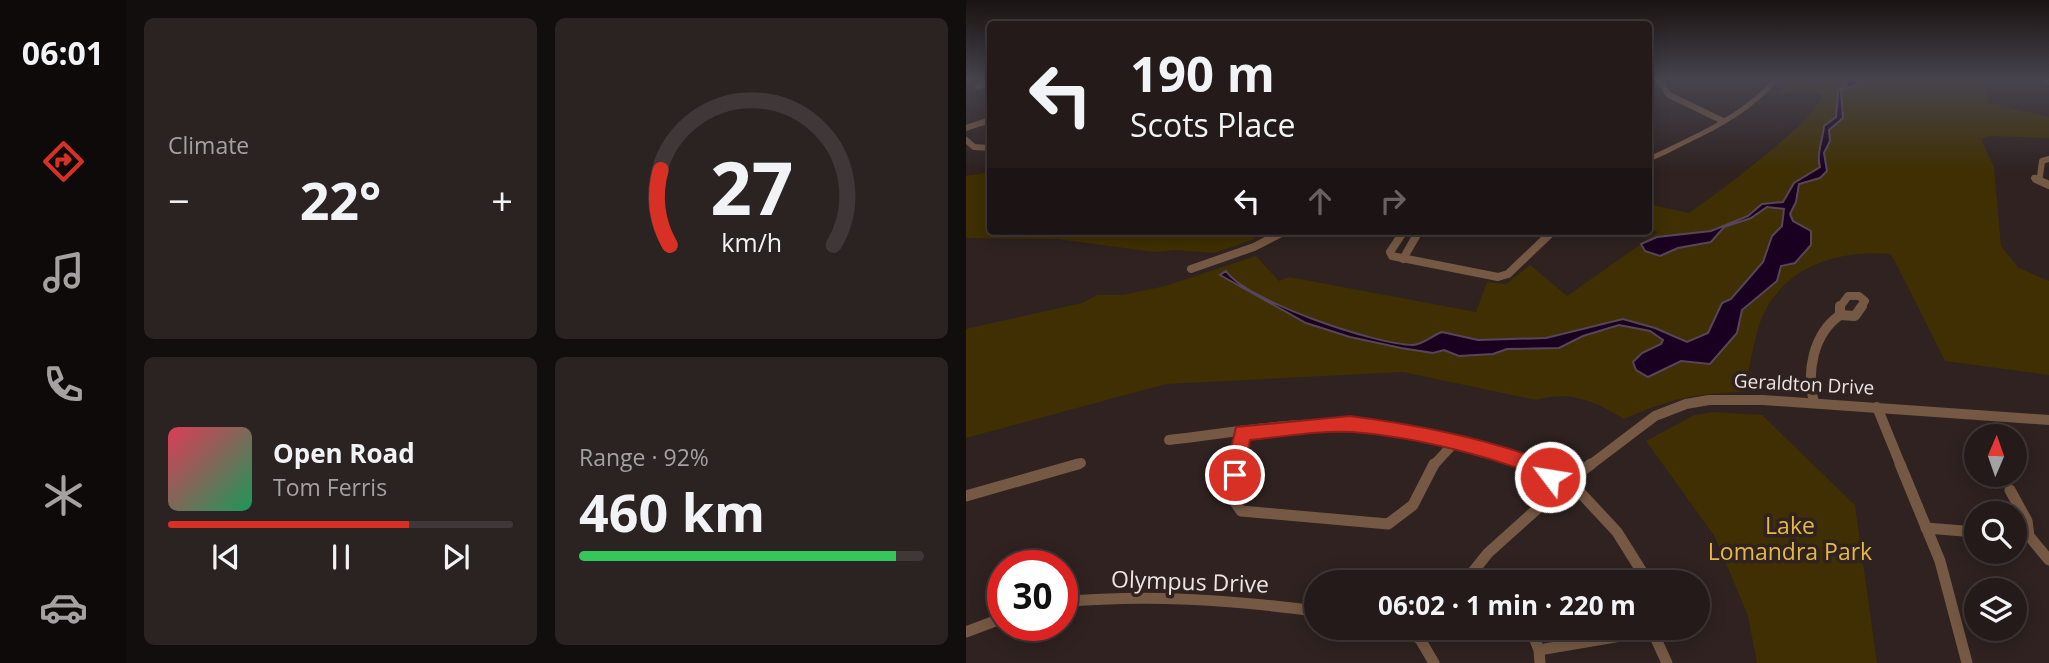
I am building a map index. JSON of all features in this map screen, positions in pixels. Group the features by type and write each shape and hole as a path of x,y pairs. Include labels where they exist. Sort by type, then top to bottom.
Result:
{"street":[{"path":"1700,110 1723,121"},
{"path":"1652,158 1741,110"},
{"path":"966,128 987,121"},
{"path":"966,140 974,147 987,148"},
{"path":"2040,176 2042,161 2049,159"},
{"path":"2049,178 2034,178 2049,185"},
{"path":"1191,269 1254,247 1277,235"},
{"path":"1401,235 1390,252 1392,256 1503,276 1549,235"},
{"path":"1403,259 1417,235"},
{"path":"1814,403 1808,384 1818,345 1826,324 1840,315"},
{"name":"Geraldton Drive","path":"1578,473 1655,416 1686,404 1722,399 2049,420"},
{"path":"1877,407 1948,589 1967,663"},
{"path":"1169,439 1350,424 1401,430 1519,459 1551,473"},
{"path":"1242,432 1231,496 1241,511 1388,524 1405,516 1425,489 1435,460 1454,443"},
{"path":"966,496 1081,463"},
{"path":"1562,465 1571,467 1578,473 1581,481 1577,489 1568,494 1557,491 1551,485 1551,473 1562,465"},
{"path":"1577,489 1617,532 1641,570"},
{"path":"2010,490 2026,521 2029,536 2049,560"},
{"path":"1475,570 1488,553 1557,491"},
{"path":"1926,527 1964,531"},
{"name":"Olympus Drive","path":"1078,601 1164,597 1243,600 1304,609"},
{"path":"966,632 987,624"},
{"path":"1426,640 1434,663"},
{"path":"1540,656 1608,640"},
{"path":"1656,640 1667,663"}],"green space":[{"path":"1813,110 2019,110 2049,117 2049,138 1990,136 1981,139 1994,167 2001,246 2019,268 2049,281 2049,375 1945,361 1891,254 1854,254 1804,270 1777,293 1766,309 1759,327 1744,392 1682,398 1624,419 1582,399 1560,396 1536,400 1403,372 1166,384 966,438 966,329 1082,303 1097,295 1123,295 1165,286 1256,256 1279,281 1289,277 1476,312 1487,282 1506,284 1530,265 1567,296 1658,232 1652,229 1652,205 1689,213 1763,157"},
{"path":"987,172 987,235 1250,235 1255,239 1214,253 1175,250 1154,252 1058,239 966,238 966,176"},
{"name":"Lake Lomandra Park","path":"1714,412 1762,415 1855,505 1877,663 1757,663 1748,616 1715,537 1646,441 1694,415"}],"shaded area":[{"path":"1837,110 1842,110 1843,118 1829,130 1830,141 1824,153 1827,171 1820,178 1799,184 1796,202 1790,214 1793,221 1811,231 1811,245 1795,263 1781,266 1777,281 1742,310 1737,333 1710,364 1681,361 1648,377 1636,370 1633,362 1663,340 1650,331 1619,325 1583,336 1559,348 1507,349 1493,354 1459,356 1444,350 1433,353 1401,348 1350,337 1306,323 1220,275 1226,271 1238,283 1284,308 1371,338 1395,343 1416,345 1442,332 1478,340 1546,338 1623,319 1655,328 1687,342 1708,333 1722,303 1731,299 1763,262 1772,236 1782,226 1784,209 1767,207 1751,218 1724,227 1711,242 1678,248 1660,256 1645,251 1641,244 1657,237 1711,231 1748,216 1762,204 1783,202 1794,183 1820,167 1819,152 1824,126 1836,117"}],"route":[{"path":"1235,475 1242,432 1350,424 1401,430 1519,459 1551,473 1550,477"}]}
